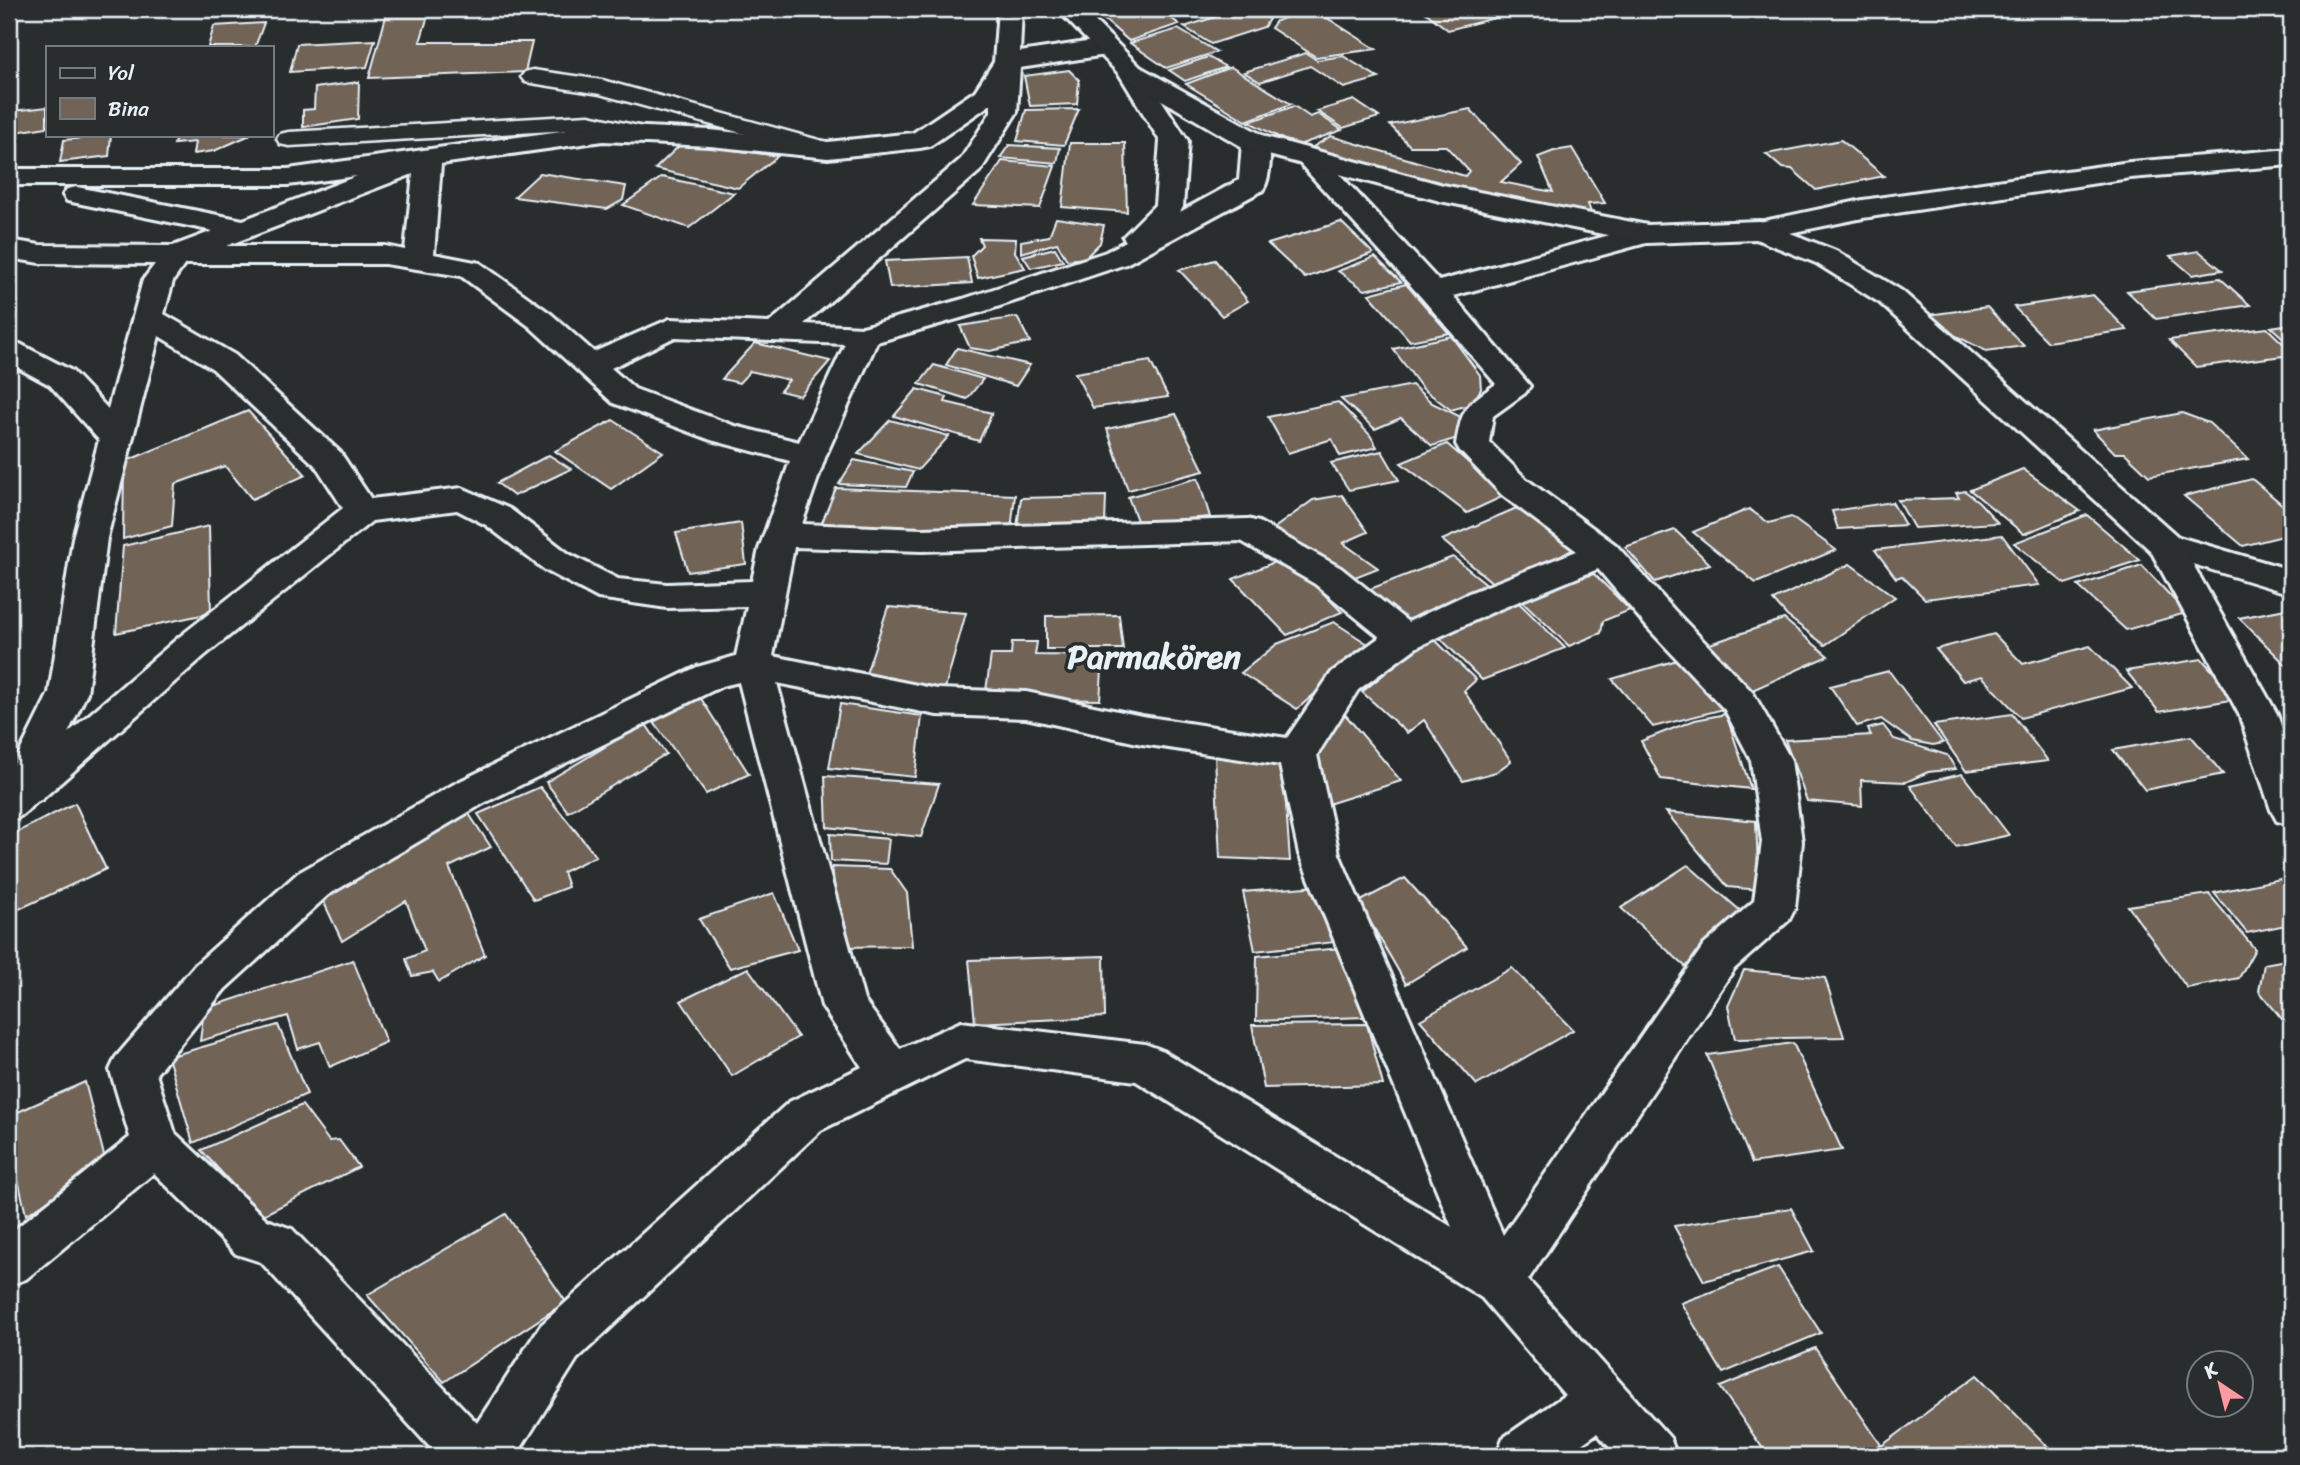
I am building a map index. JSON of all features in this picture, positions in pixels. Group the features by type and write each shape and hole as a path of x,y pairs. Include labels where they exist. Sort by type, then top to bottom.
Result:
{"street":[{"path":"777,332 971,164 1004,112 1010,9"},
{"path":"1069,9 1131,72 1174,141 1169,207 1116,258"},
{"path":"9,177 288,177 603,133 710,138 828,150 920,140 985,96 1007,62 1106,47"},
{"path":"1131,72 1256,143 1440,193 1647,234"},
{"path":"590,366 670,328 864,336 974,305 1116,258 1253,184 1256,143"},
{"path":"1433,292 1647,234 1760,230 1863,209 2130,170 2291,157"},
{"path":"1309,158 1433,292 1514,386 1478,412 1472,444 1514,486 1604,553 1661,619 1740,702 1771,760 1782,842 1774,908 1719,957 1499,1282"},
{"path":"12,804 68,693 90,538 158,280 177,255 415,159"},
{"path":"415,159 419,260"},
{"path":"9,188 97,197 242,228"},
{"path":"1760,230 1826,257 1891,297 2165,544 2258,714 2291,810"},
{"path":"9,248 40,254 385,255 470,269 540,320 624,396 723,433 809,455"},
{"path":"9,274 116,254"},
{"path":"148,317 224,362 328,459 362,511"},
{"path":"864,336 809,455 781,535 754,665 844,1006 892,1074"},
{"path":"9,351 61,378 116,438"},
{"path":"12,804 191,647 362,511 461,499 498,517 557,562 611,590 667,596 767,593"},
{"path":"781,535 922,540 1247,530 1328,576 1404,638"},
{"path":"2165,544 2291,582"},
{"path":"1499,1282 1319,854 1297,754 1345,681 1404,638 1482,602 1604,553"},
{"path":"473,1456 275,1244 253,1239 155,1144 132,1070 210,977 313,884 470,793 710,676 754,665 937,702 1026,705 1142,730 1297,754"},
{"path":"486,1456 559,1342 805,1116 961,1040 1145,1063 1499,1282 1651,1456"},
{"path":"9,1263 155,1144"},
{"path":"1522,1456 1601,1399"}],"lane":[{"path":"533,76 602,88 828,150"},
{"path":"289,139 589,122 651,135"},
{"path":"397,132 415,159"}],"building":[{"path":"388,9 430,9 420,42 532,42 525,72 369,78"},
{"path":"1128,9 1159,9 1179,24 1129,41 1099,15"},
{"path":"1240,9 1255,9 1269,19 1264,27 1211,44 1184,27"},
{"path":"1313,9 1376,49 1316,57 1271,28 1276,21"},
{"path":"1421,9 1518,9 1522,11 1448,30"},
{"path":"264,23 255,46 208,46 214,26"},
{"path":"1178,29 1217,52 1166,68 1130,43"},
{"path":"375,40 367,67 290,72 297,44"},
{"path":"1306,53 1317,60 1343,56 1379,78 1344,88 1310,66 1260,82 1244,72"},
{"path":"1208,57 1226,67 1185,81 1169,70"},
{"path":"1231,67 1291,104 1246,121 1186,84"},
{"path":"1069,70 1079,80 1077,104 1030,106 1024,76"},
{"path":"359,82 358,119 303,127 303,110 314,109 315,88"},
{"path":"1354,100 1379,117 1343,128 1317,111"},
{"path":"1294,106 1310,117 1318,114 1342,130 1296,146 1249,122"},
{"path":"46,107 46,127 9,133 13,111"},
{"path":"1079,109 1064,145 1017,141 1026,110"},
{"path":"1470,109 1521,164 1501,182 1553,192 1538,157 1572,148 1605,203 1588,204 1593,218 1440,188 1308,150 1331,136 1465,176 1469,171 1446,146 1410,146 1390,125"},
{"path":"111,136 109,156 60,162 64,140"},
{"path":"177,136 248,136 214,151 193,154 195,142 174,144"},
{"path":"1841,140 1884,176 1816,190 1792,169 1782,168 1766,154"},
{"path":"682,143 778,156 738,188 655,169"},
{"path":"1070,143 1125,143 1127,212 1062,207"},
{"path":"1009,145 1060,148 1057,163 1000,158"},
{"path":"1002,161 1055,166 1040,208 973,205"},
{"path":"540,173 626,186 623,200 607,209 514,197"},
{"path":"662,177 734,193 689,228 623,205"},
{"path":"1056,218 1104,225 1100,243 1085,258 1067,260 1057,243 1021,253 1021,241 1049,236"},
{"path":"1341,222 1373,253 1305,278 1268,244"},
{"path":"979,238 1016,239 1015,252 1025,268 978,278 971,256 982,245"},
{"path":"1055,248 1063,261 1031,268 1023,256"},
{"path":"2199,251 2222,270 2192,275 2170,256"},
{"path":"967,257 972,283 890,288 885,261"},
{"path":"1375,257 1401,282 1365,290 1338,271"},
{"path":"1215,260 1248,301 1222,316 1179,270"},
{"path":"2220,278 2250,305 2156,319 2127,291"},
{"path":"1406,284 1449,333 1410,341 1369,294"},
{"path":"2093,295 2127,330 2048,342 2014,307"},
{"path":"1987,307 2024,346 1986,351 1944,330 1928,315"},
{"path":"1017,317 1030,342 990,351 970,348 960,326"},
{"path":"2291,324 2291,345 2271,327"},
{"path":"2267,328 2291,351 2291,355 2196,367 2169,340"},
{"path":"1451,336 1480,375 1481,389 1472,404 1451,410 1422,388 1393,349"},
{"path":"755,343 830,361 800,396 780,391 789,380 750,371 739,383 722,379"},
{"path":"957,348 1030,365 1016,386 946,365"},
{"path":"1150,361 1168,397 1093,408 1075,373"},
{"path":"934,365 983,379 967,399 919,384"},
{"path":"1412,385 1432,403 1459,416 1465,423 1461,437 1432,446 1401,418 1375,429 1341,399"},
{"path":"917,389 947,397 945,402 992,413 979,441 894,416"},
{"path":"1338,402 1370,435 1377,447 1340,456 1332,439 1288,453 1268,417"},
{"path":"248,411 306,475 252,499 225,466 175,484 172,526 123,539 124,462"},
{"path":"2182,413 2209,423 2248,459 2149,476 2125,453 2115,453 2093,430"},
{"path":"1176,414 1204,471 1128,490 1107,429"},
{"path":"613,420 663,452 611,489 555,451"},
{"path":"890,420 949,436 918,470 858,454"},
{"path":"1447,444 1506,495 1467,513 1401,463"},
{"path":"1382,451 1399,480 1349,490 1331,463"},
{"path":"549,455 571,469 514,496 497,483"},
{"path":"854,460 913,472 906,487 839,484"},
{"path":"2023,469 2080,511 2024,534 1970,490"},
{"path":"1198,478 1210,517 1138,523 1128,497"},
{"path":"2252,479 2291,512 2291,534 2243,546 2184,496"},
{"path":"836,488 1015,495 1011,530 821,525"},
{"path":"1965,491 1998,523 1914,528 1898,500 1959,498 1956,493"},
{"path":"1342,495 1368,532 1343,543 1378,568 1350,579 1273,529 1313,500"},
{"path":"1106,496 1105,524 1017,527 1021,498"},
{"path":"1892,502 1905,525 1838,529 1832,511"},
{"path":"1519,507 1573,550 1494,584 1442,540"},
{"path":"1749,509 1769,523 1791,517 1836,550 1756,583 1693,532"},
{"path":"2087,515 2140,560 2065,584 2014,543"},
{"path":"741,523 746,564 688,572 676,533"},
{"path":"209,526 211,613 116,633 123,546"},
{"path":"1675,530 1710,564 1655,582 1625,547"},
{"path":"2002,535 2039,585 1925,599 1902,576 1896,578 1875,550"},
{"path":"1287,557 1342,612 1287,635 1233,579"},
{"path":"1453,557 1493,589 1411,625 1370,589"},
{"path":"1850,564 1895,597 1825,645 1787,616 1773,600"},
{"path":"2142,565 2186,613 2126,630 2078,586"},
{"path":"1594,574 1630,610 1603,621 1601,633 1569,646 1518,597"},
{"path":"1514,598 1565,648 1482,680 1435,633"},
{"path":"888,607 966,613 944,692 863,683"},
{"path":"2291,608 2291,670 2239,618"},
{"path":"1119,615 1123,649 1046,649 1046,616"},
{"path":"1784,619 1828,656 1748,692 1701,647"},
{"path":"1334,622 1371,646 1297,709 1241,673 1277,644"},
{"path":"1994,634 2023,664 2090,646 2132,688 2021,718 1982,676 1963,681 1936,649"},
{"path":"1431,636 1476,680 1464,691 1511,761 1496,772 1463,781 1424,720 1407,733 1362,692"},
{"path":"1012,642 1037,642 1035,655 1103,656 1100,700 985,698 991,655 1011,655"},
{"path":"1681,659 1724,709 1653,727 1612,679"},
{"path":"2202,659 2237,699 2159,712 2126,671"},
{"path":"1889,671 1943,743 1933,745 1912,741 1881,719 1857,726 1830,686"},
{"path":"700,697 749,774 706,794 650,717"},
{"path":"840,704 922,716 915,777 829,768"},
{"path":"1338,706 1401,781 1325,805 1317,791 1318,749"},
{"path":"1726,714 1751,789 1661,779 1641,741 1695,720"},
{"path":"2012,714 2048,761 1966,771 1934,725"},
{"path":"645,723 666,754 568,812 546,782"},
{"path":"1883,725 1894,739 1947,755 1956,769 1928,772 1906,782 1861,780 1862,806 1807,801 1785,740 1871,735 1868,729"},
{"path":"2191,736 2223,774 2145,790 2113,750"},
{"path":"1215,757 1283,764 1290,861 1220,858"},
{"path":"1962,774 2009,835 1956,847 1910,786"},
{"path":"825,776 939,784 921,837 827,827"},
{"path":"540,787 596,856 563,872 568,887 534,900 478,814"},
{"path":"75,803 106,869 17,910 9,898 9,836"},
{"path":"465,808 491,847 449,867 485,955 439,982 433,972 412,976 406,959 425,951 406,901 342,941 319,892"},
{"path":"1666,812 1756,821 1759,890 1728,887"},
{"path":"830,834 889,839 886,864 831,861"},
{"path":"1688,865 1752,921 1688,969 1621,908"},
{"path":"832,867 890,869 907,893 912,946 842,947"},
{"path":"1405,878 1467,947 1406,984 1359,902"},
{"path":"2280,879 2291,893 2291,924 2247,933 2214,893"},
{"path":"1319,886 1335,942 1255,951 1243,892"},
{"path":"774,893 798,950 730,968 699,919"},
{"path":"2209,894 2255,949 2239,978 2187,988 2128,906"},
{"path":"1341,948 1364,1017 1256,1021 1257,956"},
{"path":"1104,956 1105,1017 975,1023 969,960"},
{"path":"2291,959 2291,1030 2259,991 2264,964"},
{"path":"353,960 386,1042 330,1067 320,1042 298,1049 288,1016 200,1041 204,1009"},
{"path":"748,968 798,1037 732,1076 681,1001"},
{"path":"1512,968 1573,1030 1477,1085 1420,1020"},
{"path":"1744,970 1825,978 1844,1037 1735,1039 1728,1006"},
{"path":"1367,1024 1383,1085 1264,1088 1252,1025"},
{"path":"278,1025 307,1094 193,1143 168,1057"},
{"path":"1793,1043 1842,1150 1752,1163 1707,1055"},
{"path":"85,1082 106,1163 26,1215 9,1139 9,1116"},
{"path":"302,1105 329,1141 339,1140 359,1167 261,1216 201,1150"},
{"path":"1791,1208 1814,1251 1704,1281 1674,1226"},
{"path":"506,1214 566,1302 444,1382 367,1295"},
{"path":"1778,1267 1821,1333 1723,1373 1681,1303"},
{"path":"1815,1348 1881,1445 1863,1456 1768,1456 1720,1387"},
{"path":"1977,1375 2057,1456 1868,1456"}],"district":[{"name":"Parmakören","path":"1154,656"}]}
